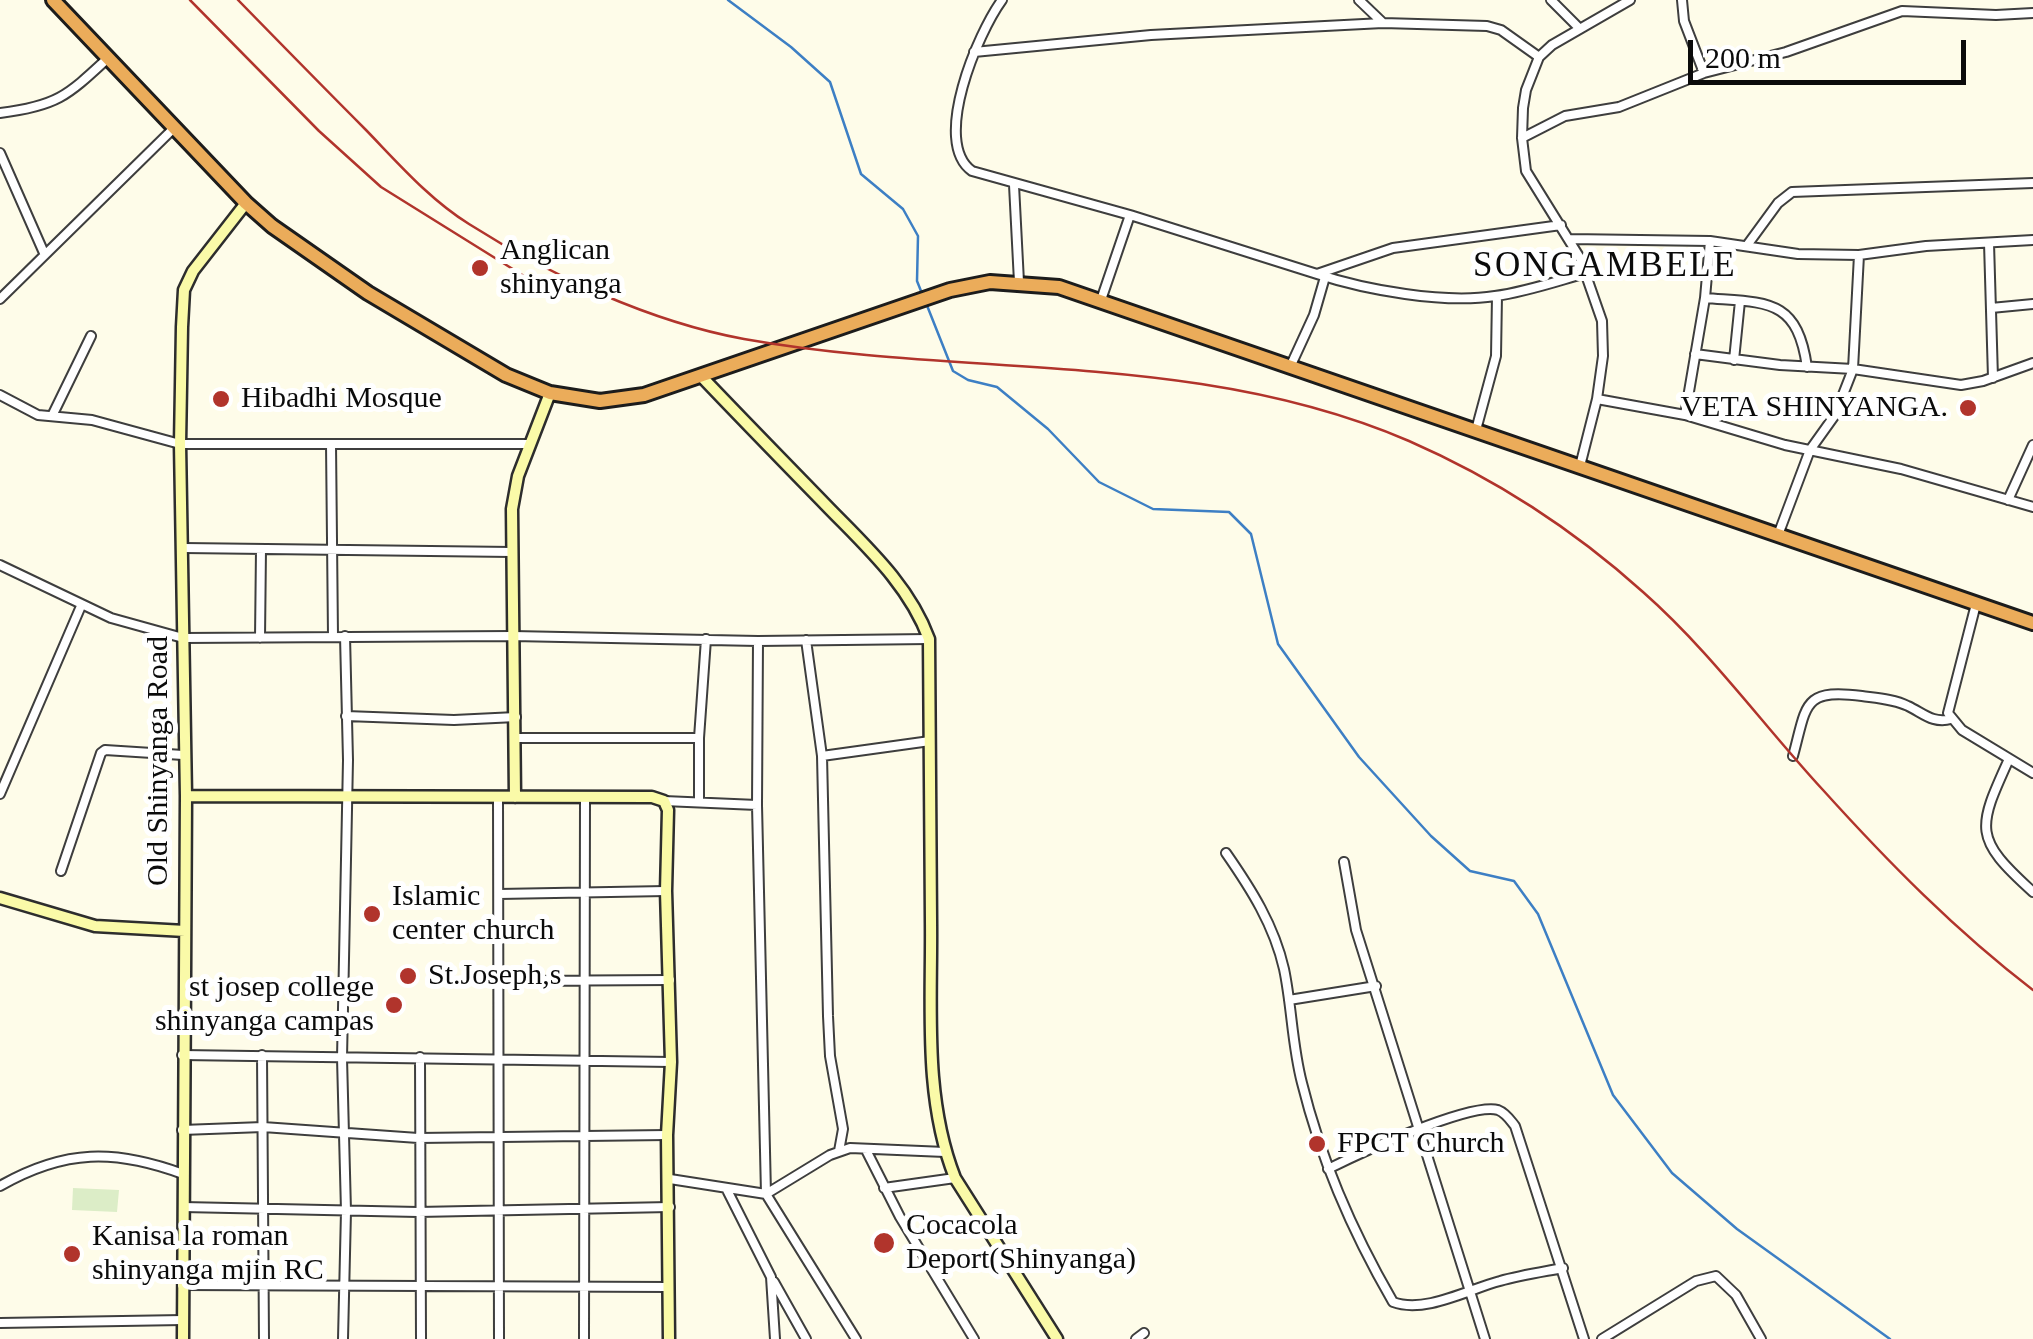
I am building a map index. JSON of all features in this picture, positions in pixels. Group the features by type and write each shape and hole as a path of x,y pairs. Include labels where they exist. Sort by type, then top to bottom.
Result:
{"highway":[{"path":"53,0 272,226 368,294 506,375 550,393 600,401 644,395 950,290 990,282 1059,287 2033,623"}],"street":[{"path":"1002,0 974,52 961,95 955,139 957,156 972,171 1378,290 1472,298 1497,296 1586,273"},
{"path":"1359,0 1384,23"},
{"path":"1552,0 1580,29"},
{"path":"1580,466 1597,399 1603,335 1599,308 1570,239 1530,181 1522,138 1526,90 1539,57 1552,45 1630,0"},
{"path":"1682,0 1684,21 1704,72"},
{"path":"1902,11 1914,0"},
{"path":"1522,138 1560,118 1619,108 1704,72 1786,52 1902,11 1996,16 2033,13"},
{"path":"974,52 1151,34 1384,23 1487,26 1500,30 1539,57"},
{"path":"0,112 32,109 60,100 108,58"},
{"path":"0,299 176,127"},
{"path":"0,153 19,204 44,253"},
{"path":"1748,244 1792,192 2033,182"},
{"path":"1014,186 1019,282"},
{"name":"Old Shinyanga Road","path":"183,1339 186,796 180,444 184,290 194,270 246,203"},
{"path":"1101,300 1130,215"},
{"path":"1321,275 1392,248 1560,225"},
{"path":"1570,239 1710,241 1798,254 1859,255 1926,246 2033,240"},
{"path":"1685,415 1710,241"},
{"path":"1989,242 1993,378"},
{"path":"1778,535 1810,450 1835,415 1853,369 1859,255"},
{"path":"1290,366 1314,315 1321,275"},
{"path":"1476,430 1496,356 1497,296"},
{"path":"1704,298 1740,301 1790,316 1800,331 1807,368"},
{"path":"1734,360 1740,301"},
{"path":"1991,308 2033,304"},
{"path":"52,416 91,336"},
{"path":"1695,354 1807,368 1853,369 1960,385 2033,363"},
{"path":"702,378 880,560 911,597 928,639 930,1021 945,1152 955,1178 1056,1339"},
{"path":"516,797 512,509 528,444 550,393"},
{"path":"0,395 38,415 92,420 180,444 528,444"},
{"path":"1597,399 1685,415 1810,450 1914,472 2033,507"},
{"path":"330,444 334,636"},
{"path":"2008,500 2033,445"},
{"path":"184,548 512,552"},
{"path":"260,638 261,549"},
{"path":"0,564 81,606 183,638 928,639"},
{"path":"1951,720 1948,706 1976,604"},
{"path":"0,794 81,606"},
{"path":"343,1339 346,1211 342,1058 348,798 345,636"},
{"path":"699,801 706,639"},
{"path":"806,640 822,756 828,1035 843,1130 839,1151"},
{"path":"758,641 756,805 766,1194 856,1339"},
{"path":"1793,756 1804,716 1814,700 1826,693 1896,701 1937,722 1951,720 2033,772"},
{"path":"346,716 516,718"},
{"path":"515,738 699,738"},
{"path":"822,756 930,741"},
{"path":"61,871 100,753 105,750 183,754"},
{"path":"2009,758 1986,811 1985,839 2009,871 2033,892"},
{"path":"0,764 10,772"},
{"path":"186,796 652,798 756,805"},
{"path":"498,797 500,1339"},
{"path":"584,1339 585,798"},
{"path":"664,801 668,810 671,1062 667,1135 669,1339"},
{"path":"1226,853 1264,913 1277,943 1290,1000 1293,1044 1328,1168 1393,1302 1405,1306 1424,1304 1563,1268"},
{"path":"1344,862 1356,930 1485,1339"},
{"path":"499,894 666,891"},
{"path":"0,898 95,926 185,930"},
{"path":"498,981 670,980"},
{"path":"1290,1000 1376,986"},
{"path":"262,1055 264,1339"},
{"path":"182,1056 671,1062"},
{"path":"420,1058 421,1339"},
{"path":"1328,1168 1476,1111 1499,1110 1515,1126 1584,1339"},
{"path":"182,1130 263,1127 418,1138 667,1135"},
{"path":"670,1179 766,1194 850,1148 945,1152"},
{"path":"866,1150 884,1188 974,1339"},
{"path":"0,1186 56,1164 105,1154 148,1161 184,1174"},
{"path":"884,1188 955,1178"},
{"path":"726,1189 806,1339"},
{"path":"183,1207 418,1212 670,1207"},
{"path":"1602,1339 1688,1286 1716,1276 1736,1295 1758,1338"},
{"path":"771,1277 775,1339"},
{"path":"182,1285 668,1287"},
{"path":"0,1323 183,1320"},
{"path":"1136,1339 1144,1333"}],"green space":[{"path":"73,1188 119,1190 117,1212 72,1210"}],"waterway":[{"path":"728,0 830,82 861,174 903,209 918,236 917,281 923,296"},
{"path":"926,303 953,371 968,380 997,387 1048,429 1099,482 1153,509 1229,512 1251,534 1278,644 1359,757 1431,836 1470,871 1514,881 1538,914 1613,1095 1672,1173 1737,1229 1890,1339"}],"railway":[{"path":"190,0 319,131 381,187 540,286"},
{"path":"238,0 414,180 454,214 533,261 637,309 744,339 828,351 1080,370 1246,392 1328,412 1409,441 1503,489 1589,547 1668,615 1898,869 1950,920 2033,990"}],"place":[{"name":"Anglican shinyanga","path":"480,268"},
{"name":"Hibadhi Mosque","path":"221,399"},
{"name":"VETA SHINYANGA.","path":"1968,408"},
{"name":"Islamic center church","path":"372,914"},
{"name":"St.Joseph,s","path":"408,976"},
{"name":"st josep college shinyanga campas","path":"394,1005"},
{"name":"FPCT Church","path":"1317,1144"},
{"name":"Cocacola Deport(Shinyanga)","path":"884,1243"},
{"name":"Kanisa la roman shinyanga mjin RC","path":"72,1254"}],"district":[{"name":"SONGAMBELE","path":"1605,267"}]}
